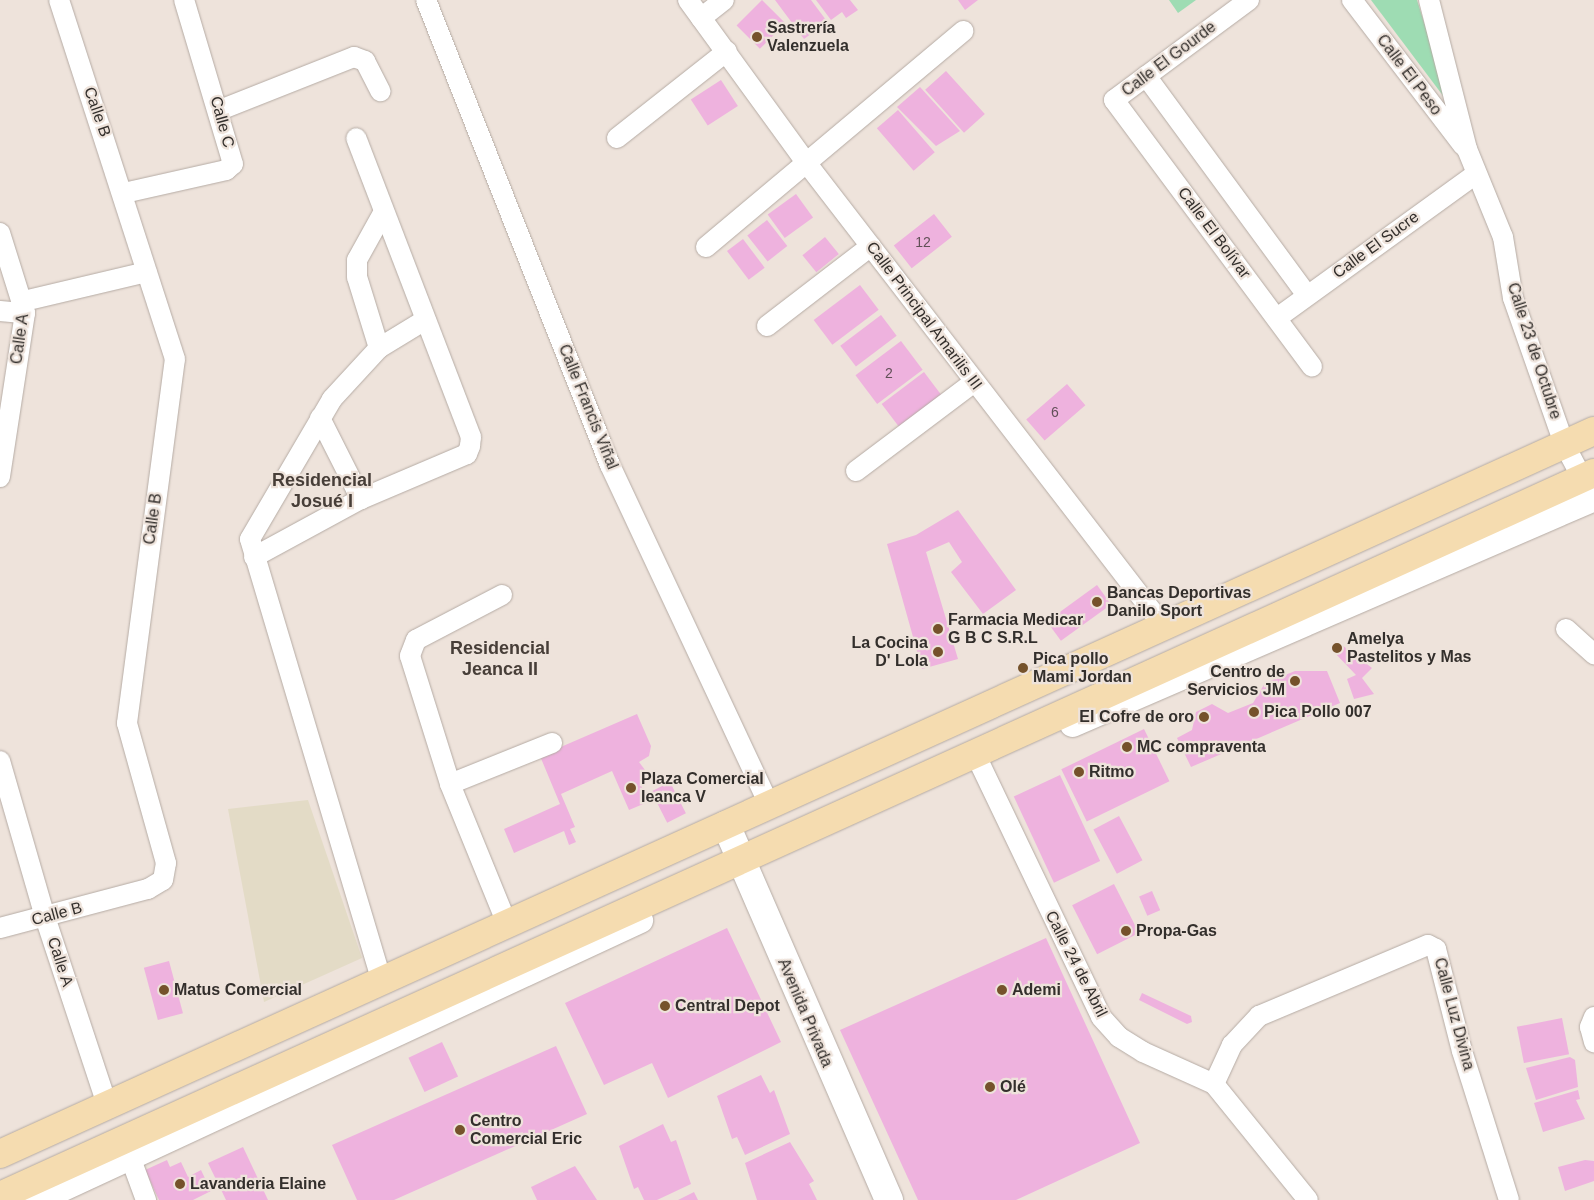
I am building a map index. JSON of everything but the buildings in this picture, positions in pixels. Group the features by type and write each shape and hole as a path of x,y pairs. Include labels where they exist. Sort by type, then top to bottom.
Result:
{"main road":[{"path":"0,1154 107,1104 508,926 726,825 1166,628 1594,431"},
{"path":"0,1196 127,1147 555,946 742,864 1223,644 1591,489"},
{"name":"Avenida Privada","path":"726,825 889,1200"}],"street":[{"name":"Calle B","path":"0,928 148,889 163,880 166,863 127,723 174,359 124,193 59,0"},
{"name":"Calle C","path":"124,193 226,170 232,164 220,110 184,0"},
{"name":"Calle Francis Viñal","path":"426,0 610,465 770,806"},
{"name":"Calle Principal Amarilis III","path":"688,0 727,51 805,162 1166,628"},
{"path":"701,18 724,0"},
{"name":"Calle El Gourde","path":"1114,100 1249,0"},
{"name":"Calle El Peso","path":"1352,0 1467,149"},
{"name":"Calle 23 de Octubre","path":"1429,0 1467,149 1503,238 1513,298 1564,444 1591,489"},
{"path":"706,247 963,31"},
{"path":"617,138 727,51"},
{"path":"220,110 354,57 365,61 380,91"},
{"path":"1146,76 1307,295"},
{"name":"Calle El Bolívar","path":"1114,100 1312,367"},
{"path":"254,557 361,499 467,454 470,446 471,437 383,213 356,138"},
{"name":"Calle El Sucre","path":"1277,318 1476,174"},
{"path":"379,348 356,277 357,260 383,213"},
{"name":"Calle A","path":"0,233 24,307 2,438 0,478"},
{"path":"767,326 871,246"},
{"path":"0,311 24,307 147,272"},
{"path":"382,982 254,557 252,530 320,418 379,348 425,320"},
{"path":"856,471 974,382"},
{"path":"320,418 361,499"},
{"path":"742,864 980,764 1591,489"},
{"path":"502,595 416,640 410,648 450,784 508,926"},
{"path":"1566,629 1594,654"},
{"path":"450,784 552,743"},
{"name":"Calle A","path":"0,763 45,917 107,1104"},
{"name":"Calle 24 de Abril","path":"980,764 1101,1017 1118,1037 1143,1052 1214,1084 1308,1200"},
{"name":"Calle Luz Divina","path":"1214,1084 1232,1045 1258,1016 1428,945 1436,949 1462,1051 1509,1200"},
{"path":"1594,1017 1590,1027 1594,1042"},
{"path":"37,1200 127,1147 146,1200"}],"shaded area":[{"path":"308,800 362,958 264,1002 228,809"}],"green space":[{"path":"1169,0 1196,0 1178,13"},
{"path":"1371,0 1417,0 1450,105"}],"place":[{"name":"Sastrería Valenzuela","path":"757,37"},
{"name":"Bancas Deportivas Danilo Sport","path":"1097,602"},
{"name":"Farmacia Medicar G B C S.R.L","path":"938,629"},
{"name":"Amelya Pastelitos y Mas","path":"1337,648"},
{"name":"La Cocina D' Lola","path":"938,652"},
{"name":"Pica pollo Mami Jordan","path":"1023,668"},
{"name":"Centro de Servicios JM","path":"1295,681"},
{"name":"Pica Pollo 007","path":"1254,712"},
{"name":"El Cofre de oro","path":"1204,717"},
{"name":"MC compraventa","path":"1127,747"},
{"name":"Ritmo","path":"1079,772"},
{"name":"Plaza Comercial Ieanca V","path":"631,788"},
{"name":"Propa-Gas","path":"1126,931"},
{"name":"Matus Comercial","path":"164,990"},
{"name":"Ademi","path":"1002,990"},
{"name":"Central Depot","path":"665,1006"},
{"name":"Olé","path":"990,1087"},
{"name":"Centro Comercial Eric","path":"460,1130"},
{"name":"Lavanderia Elaine","path":"180,1184"}],"district":[{"name":"Residencial Josué I","path":"322,491"},
{"name":"Residencial Jeanca II","path":"500,660"}]}
